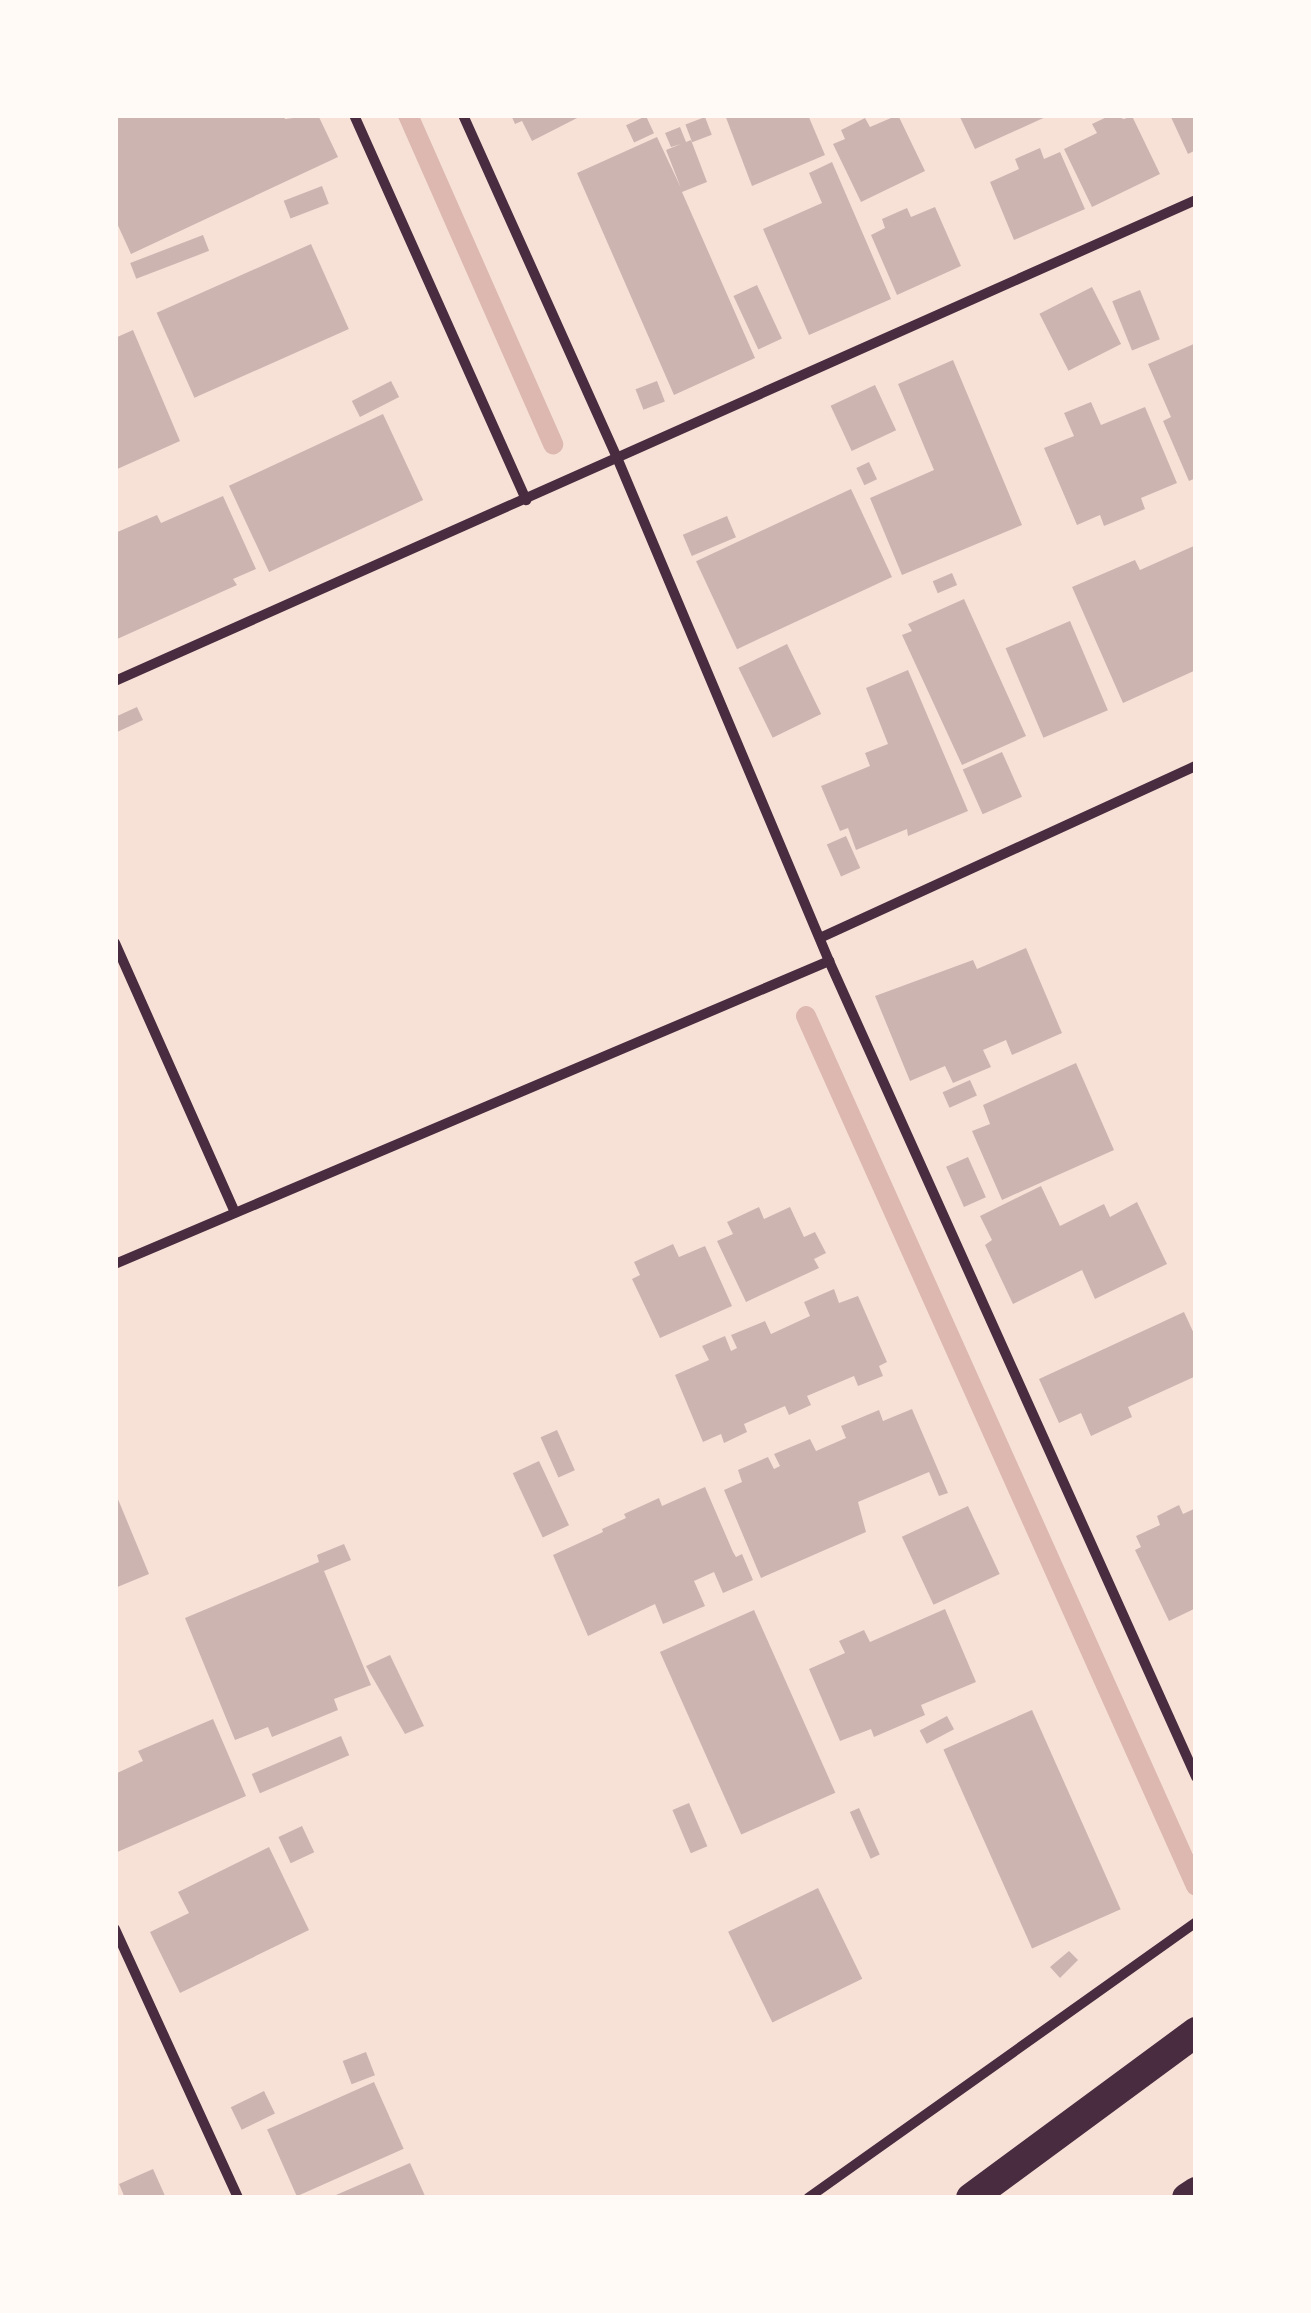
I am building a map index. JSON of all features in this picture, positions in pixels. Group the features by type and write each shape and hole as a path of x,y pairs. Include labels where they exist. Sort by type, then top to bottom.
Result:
{"highway":[{"path":"971,2198 1196,2032"},
{"path":"1187,2198 1196,2192"}],"street":[{"path":"354,115 526,500"},
{"path":"463,115 618,460 829,960 1196,1777"},
{"path":"115,681 1196,200"},
{"path":"822,937 1196,766"},
{"path":"115,943 235,1212"},
{"path":"115,1264 829,960"},
{"path":"808,2198 1196,1922"},
{"path":"115,1929 238,2198"}],"building":[{"path":"123,115 283,115 285,119 318,115 338,157 131,254 115,219 115,119"},
{"path":"511,115 583,115 532,141 522,121 515,124"},
{"path":"725,115 808,115 825,155 752,186"},
{"path":"898,115 925,171 861,202 833,144 845,139 841,130 865,118 870,127"},
{"path":"959,115 1050,115 975,149"},
{"path":"1111,115 1124,119 1132,116 1160,174 1092,207 1064,149 1097,133 1092,124"},
{"path":"1170,115 1196,115 1196,150 1188,154"},
{"path":"646,116 654,133 634,143 626,125"},
{"path":"705,117 712,135 692,142 685,125"},
{"path":"680,127 686,142 691,140 707,182 682,192 755,358 674,395 577,173 657,137 681,188 666,150 681,144 671,147 665,133"},
{"path":"1040,148 1044,159 1060,152 1085,209 1014,240 990,182 1019,169 1015,159"},
{"path":"832,162 891,299 809,335 763,229 822,203 809,173"},
{"path":"322,186 329,204 291,218 284,201"},
{"path":"935,207 961,266 897,295 871,235 885,228 882,219 907,208 911,217"},
{"path":"203,235 209,251 136,279 130,263"},
{"path":"311,244 349,329 194,398 157,313"},
{"path":"757,285 782,338 758,349 733,296"},
{"path":"1092,287 1121,344 1068,371 1039,314"},
{"path":"1140,290 1160,339 1132,350 1112,301"},
{"path":"133,330 180,441 115,470 115,338"},
{"path":"1196,343 1196,478 1189,481 1163,421 1171,417 1148,364"},
{"path":"953,360 1022,525 902,575 870,498 934,470 898,384"},
{"path":"391,381 399,397 360,417 352,401"},
{"path":"657,381 665,402 643,410 636,389"},
{"path":"875,385 896,430 852,451 831,406"},
{"path":"1091,402 1101,425 1145,407 1177,483 1141,498 1145,509 1104,526 1100,515 1077,525 1044,448 1074,436 1064,413"},
{"path":"383,414 423,500 269,572 229,486"},
{"path":"869,462 877,479 864,485 856,468"},
{"path":"851,489 892,577 737,649 696,561"},
{"path":"223,496 256,569 233,579 237,585 115,640 115,533 157,515 161,523"},
{"path":"727,516 736,537 692,556 683,535"},
{"path":"1196,545 1196,670 1123,703 1072,587 1135,560 1140,570"},
{"path":"952,573 957,585 938,593 933,581"},
{"path":"964,599 1026,736 962,765 902,635 912,631 908,624"},
{"path":"1070,621 1108,710 1043,738 1006,648"},
{"path":"787,644 821,714 773,738 738,668"},
{"path":"908,670 968,811 908,836 907,829 856,850 848,828 840,831 821,786 870,766 865,753 888,744 866,688"},
{"path":"137,707 143,720 115,733 115,717"},
{"path":"1002,752 1022,797 983,814 963,769"},
{"path":"846,836 860,868 841,877 827,845"},
{"path":"1026,948 1062,1033 1012,1055 1006,1040 983,1050 991,1067 953,1083 945,1066 910,1081 875,996 973,960 977,969"},
{"path":"1076,1063 1114,1150 1002,1200 972,1131 990,1124 983,1105"},
{"path":"970,1080 977,1096 950,1108 943,1092"},
{"path":"968,1157 986,1197 964,1207 946,1167"},
{"path":"1041,1186 1060,1226 1104,1204 1110,1217 1137,1202 1167,1264 1095,1299 1082,1270 1013,1304 985,1245 992,1240 980,1216"},
{"path":"759,1207 764,1219 790,1207 804,1237 815,1232 826,1253 814,1259 819,1268 746,1302 717,1241 733,1234 727,1222"},
{"path":"673,1244 679,1257 705,1246 732,1306 660,1338 632,1279 640,1275 634,1262"},
{"path":"834,1289 839,1303 858,1296 887,1362 879,1366 883,1376 858,1386 854,1376 807,1396 811,1405 789,1415 785,1406 744,1424 747,1432 724,1443 721,1434 703,1442 675,1375 709,1360 702,1346 725,1336 731,1351 737,1348 731,1335 765,1321 771,1334 810,1316 804,1302"},
{"path":"1184,1312 1196,1338 1196,1376 1128,1407 1132,1417 1091,1436 1081,1413 1059,1423 1039,1379"},
{"path":"912,1409 948,1493 939,1496 929,1472 858,1502 866,1532 761,1578 724,1490 742,1482 738,1470 768,1457 774,1469 780,1466 774,1454 810,1439 816,1451 846,1438 841,1426 879,1410 883,1421"},
{"path":"557,1430 575,1470 558,1478 541,1437"},
{"path":"539,1461 569,1525 543,1538 513,1473"},
{"path":"705,1487 733,1552 736,1557 742,1554 753,1580 723,1593 714,1572 694,1581 705,1606 663,1624 655,1604 588,1636 553,1555 603,1532 602,1529 626,1518 624,1514 659,1498 662,1506"},
{"path":"115,1492 149,1574 115,1588"},
{"path":"1179,1505 1183,1514 1196,1508 1196,1608 1169,1621 1135,1550 1141,1547 1136,1536 1160,1525 1157,1516"},
{"path":"968,1506 1000,1574 934,1605 902,1537"},
{"path":"344,1544 351,1560 324,1571 371,1685 334,1699 338,1710 272,1737 268,1727 235,1740 185,1618 319,1562 317,1555"},
{"path":"945,1609 976,1682 921,1705 925,1715 874,1737 871,1729 840,1741 809,1669 845,1653 839,1641 864,1630 870,1642"},
{"path":"754,1610 835,1793 741,1835 660,1652"},
{"path":"390,1655 424,1726 405,1734 366,1666"},
{"path":"1032,1710 1121,1909 1032,1949 943,1749"},
{"path":"947,1716 954,1729 927,1744 920,1731"},
{"path":"213,1719 246,1796 115,1853 115,1774 143,1761 138,1751"},
{"path":"341,1736 349,1755 260,1793 252,1774"},
{"path":"689,1803 707,1846 691,1853 672,1810"},
{"path":"859,1808 880,1855 871,1859 850,1812"},
{"path":"302,1826 314,1852 291,1863 278,1837"},
{"path":"269,1847 309,1930 180,1993 150,1932 189,1913 178,1892"},
{"path":"818,1888 862,1979 772,2023 728,1932"},
{"path":"1069,1951 1078,1960 1060,1978 1050,1967"},
{"path":"366,2052 375,2075 352,2084 343,2061"},
{"path":"374,2082 404,2149 297,2196 267,2130"},
{"path":"264,2091 275,2113 242,2130 231,2107"},
{"path":"410,2163 426,2198 329,2198"},
{"path":"153,2169 166,2198 125,2198 119,2184"}],"waterway":[{"path":"408,115 553,444"},
{"path":"806,1016 1196,1886"}]}
